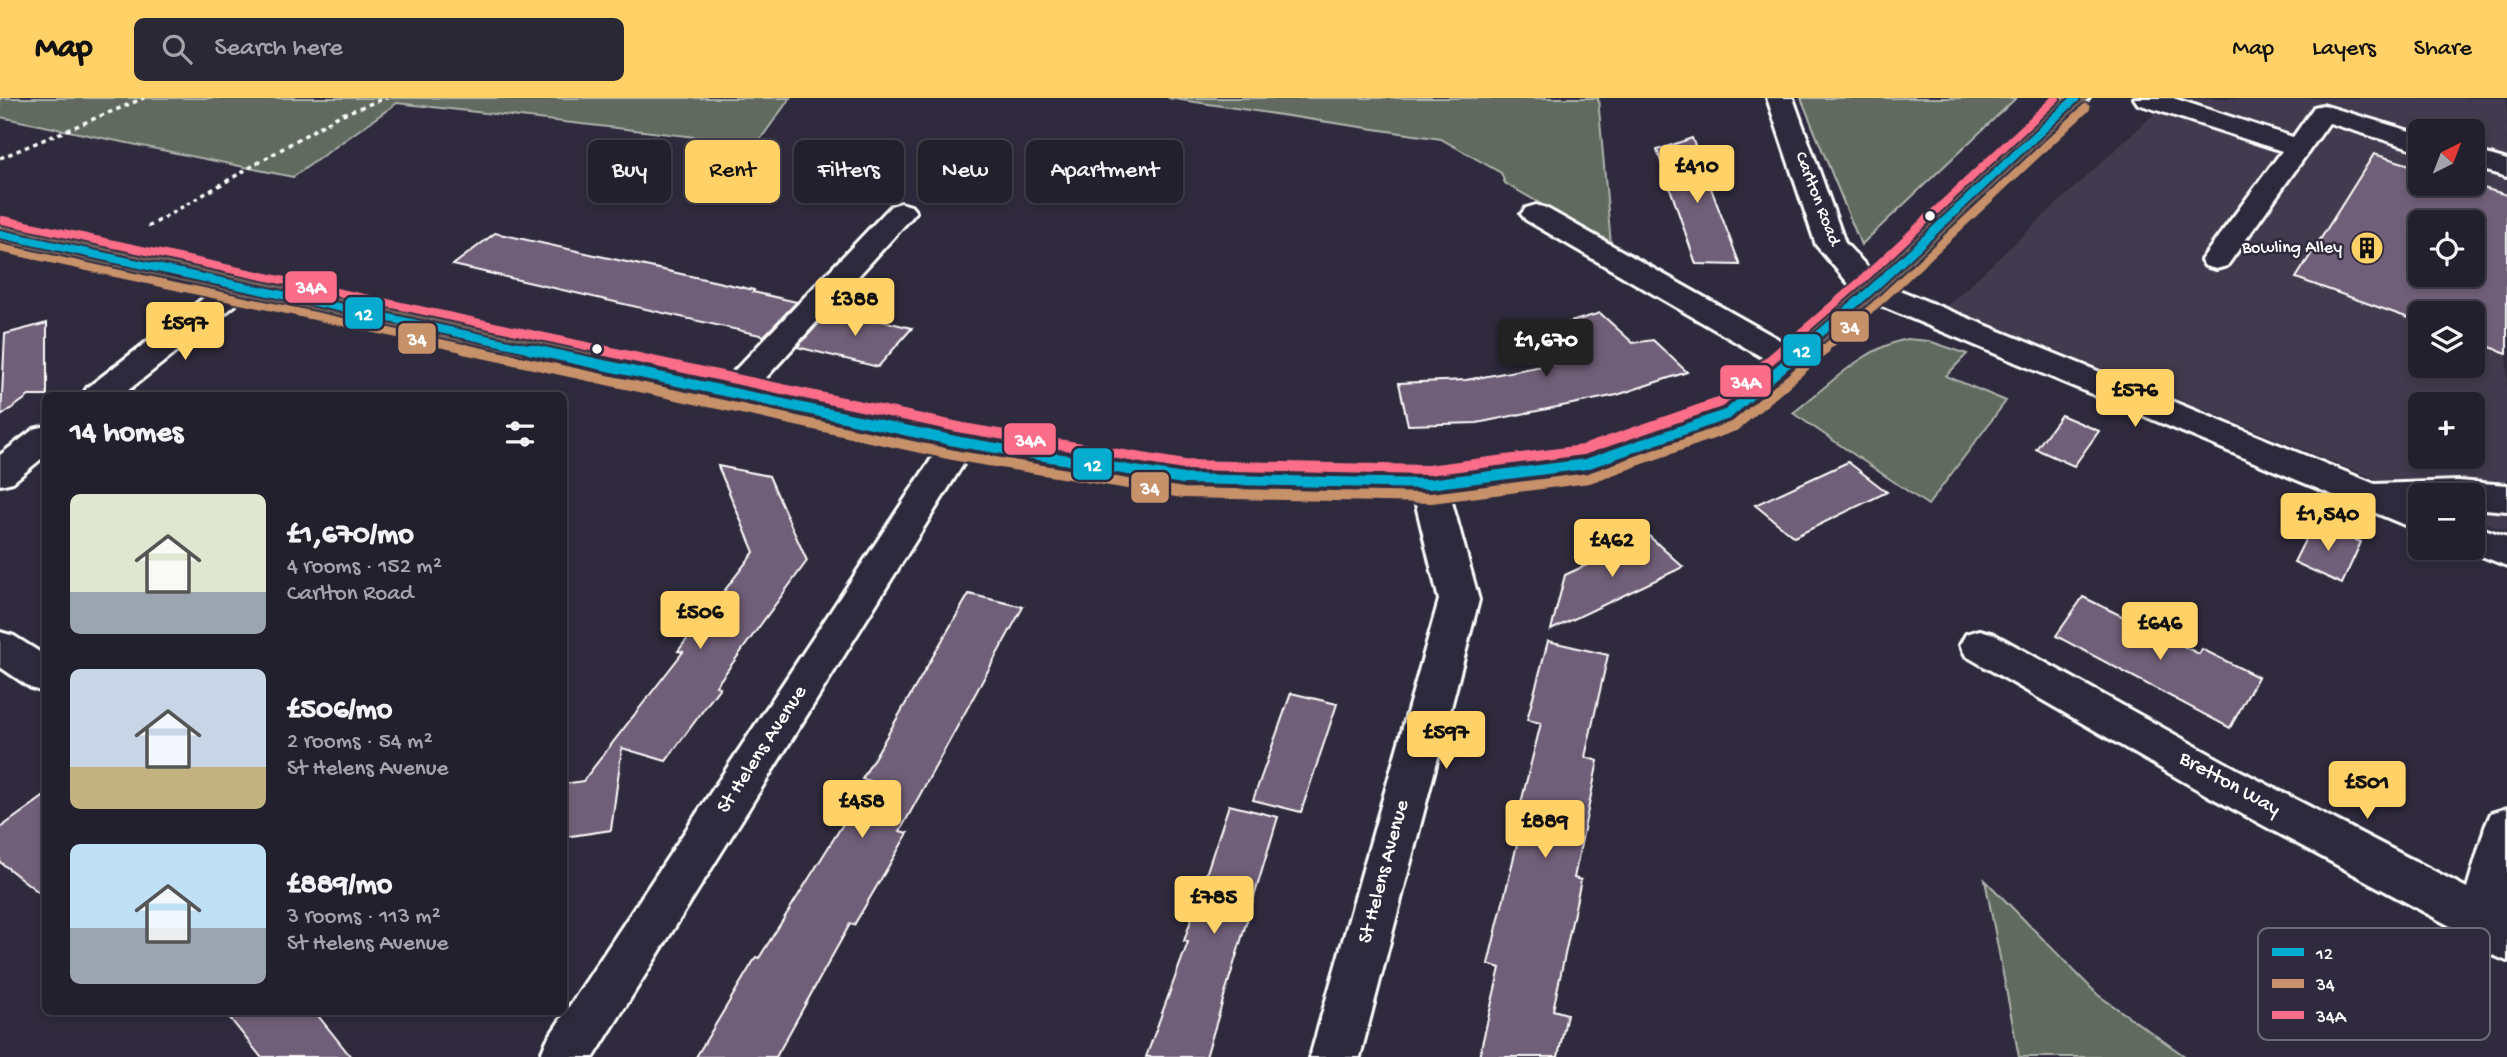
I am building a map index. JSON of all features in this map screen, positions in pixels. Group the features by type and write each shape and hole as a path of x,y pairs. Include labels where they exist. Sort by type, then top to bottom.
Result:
{"main road":[{"path":"0,234 960,442 1183,479 1429,484 1586,464 1728,414 1871,290 2076,98"}],"street":[{"name":"Carlton Road","path":"1780,98 1831,245 1871,290"},
{"path":"2147,98 2299,148"},
{"path":"2216,260 2323,113 2408,139"},
{"path":"2485,162 2507,169"},
{"path":"733,393 901,212"},
{"path":"1536,214 1791,360"},
{"path":"104,392 238,286"},
{"path":"1871,290 2408,512"},
{"path":"0,473 42,440"},
{"name":"St Helens Avenue","path":"573,1028 960,442"},
{"name":"St Helens Avenue","path":"1335,1057 1459,600 1429,484"},
{"path":"2369,496 2458,494 2507,498"},
{"path":"2485,543 2507,552"},
{"name":"Bretton Way","path":"1980,645 2222,782 2494,929 2507,827"},
{"path":"0,647 42,674"}],"path":[{"path":"0,158 144,98"},
{"path":"99,256 340,116 386,98"}],"shaded area":[{"path":"2171,98 2507,98 2507,531 2485,523 2485,483 2408,483 2408,492 1947,306"}],"green space":[{"path":"0,98 790,98 760,140 722,140 397,103 293,177 0,117"},
{"path":"1168,98 1598,98 1611,245 1505,183 1501,173 1441,139"},
{"path":"1801,98 2016,98 1861,245"},
{"path":"1907,339 1929,341 1967,354 1946,376 2006,401 1928,505 1793,413 1861,359"},
{"path":"1985,880 2098,995 2186,1057 2019,1057"}],"building":[{"path":"1692,138 1740,265 1696,264 1657,150"},
{"name":"Bowling Alley","path":"2374,154 2408,164 2408,196 2485,196 2485,188 2507,195 2507,353 2485,345 2485,301 2408,301 2408,318 2296,278"},
{"path":"495,233 754,290 753,292 797,302 764,336 453,265"},
{"path":"832,309 912,328 878,367 797,347"},
{"path":"1600,313 1633,343 1653,340 1687,372 1617,395 1477,423 1408,425 1399,383 1466,380 1575,360 1544,330"},
{"path":"47,323 47,392 42,392 42,396 29,396 1,416 5,334"},
{"path":"2061,415 2099,431 2074,466 2036,449"},
{"path":"1848,462 1887,492 1794,537 1755,505"},
{"path":"718,466 769,476 807,561 716,686 720,687 666,761 622,748 611,830 567,837 567,784 583,781 683,652 678,651 754,552"},
{"path":"2314,522 2361,542 2342,584 2294,562"},
{"path":"1649,536 1683,567 1551,630 1565,575"},
{"path":"969,594 1023,607 900,831 908,833 854,925 850,924 776,1057 696,1057 756,957 759,958 870,781 862,779"},
{"path":"2083,597 2199,654 2202,649 2258,677 2230,728 2056,636"},
{"path":"1548,641 1608,655 1585,757 1598,761 1574,878 1581,880 1553,1010 1567,1014 1558,1057 1479,1057 1500,968 1488,964 1519,836 1513,835 1541,723 1527,720"},
{"path":"1291,693 1337,704 1301,812 1253,800"},
{"path":"42,798 42,895 0,862 0,828"},
{"path":"1229,805 1278,817 1206,1057 1146,1057 1188,942 1184,941"},
{"path":"227,1015 317,1015 351,1057 261,1057"}],"transit line":[{"name":"34A","path":"3,220 963,428 1184,465 1428,470 1583,450 1721,402 1862,280 2056,98"},
{"name":"12","path":"0,234 960,442 1183,479 1429,484 1586,464 1728,414 1871,290 2076,98"},
{"name":"34","path":"0,248 958,456 1183,493 1431,498 1589,478 1735,426 1881,300 2086,108"}],"place":[{"name":"Bowling Alley","path":"2367,248"}]}
